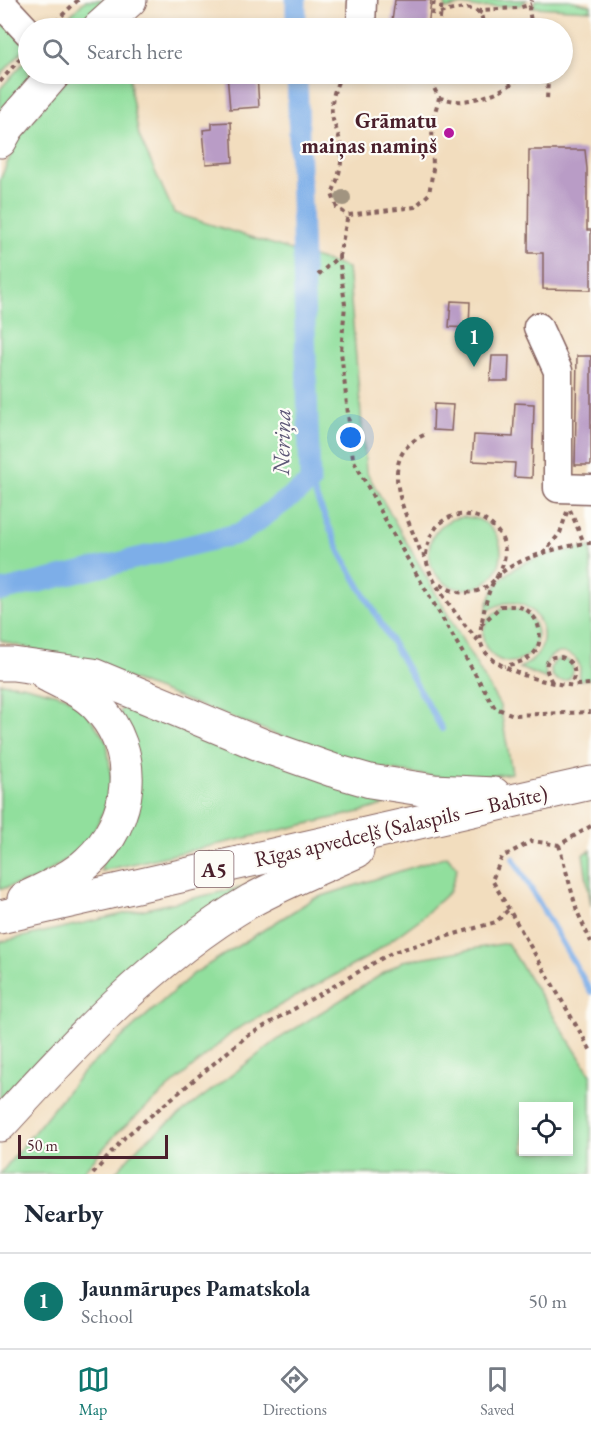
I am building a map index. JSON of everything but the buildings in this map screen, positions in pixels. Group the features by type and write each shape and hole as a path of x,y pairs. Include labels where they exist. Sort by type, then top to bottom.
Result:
{"main road":[{"path":"110,18 130,0"},
{"path":"0,141 15,118 45,84"},
{"path":"15,665 93,675 264,746 370,781 434,791 534,796"},
{"path":"0,912 64,879 87,864 115,829 122,810 126,786 121,743 97,705 75,690 15,665"},
{"name":"Rīgas apvedceļš (Salaspils — Babīte)","path":"0,917 591,783"},
{"path":"0,1125 110,1009 154,970 198,937 260,896 302,875 428,820"}],"lane":[{"path":"361,18 362,0"},
{"path":"5,5 18,21"},
{"path":"538,327 558,370 558,488 591,489"}],"path":[{"path":"59,18 78,0"},
{"path":"432,15 434,0"},
{"path":"438,18 442,0"},
{"path":"479,14 481,10 519,8 531,2"},
{"path":"531,2 531,18"},
{"path":"440,13 461,7 471,8 481,18"},
{"path":"0,82 18,61"},
{"path":"338,84 334,95 332,116 341,146 342,161 332,194 337,208 348,215 416,207 429,194 433,169 432,123 439,98 433,84"},
{"path":"439,98 461,101 485,96 510,84"},
{"path":"547,101 548,84"},
{"path":"348,215 339,256 345,305 340,351 353,459 393,534 495,708 514,715 591,712"},
{"path":"318,275 339,256"},
{"path":"424,435 412,440 399,456 396,476 399,498 420,550 426,556"},
{"path":"543,554 560,533 568,508 584,543"},
{"path":"481,644 481,626 487,600 503,565 502,538 494,526 483,518 470,514 456,515 444,520 433,530 427,542 426,556 430,573 466,627 492,660 514,671 552,682 569,685 591,684"},
{"path":"430,573 441,585 455,592 471,593 486,588 497,577 522,560 591,543"},
{"path":"481,626 501,606 518,606 530,612 539,625 541,639 533,655 519,663 503,666"},
{"path":"552,682 548,675 548,666 553,658 561,655 570,657 576,662 578,671 576,679 569,685"},
{"path":"591,826 559,845 532,841 502,856 492,880 528,946 591,1051"},
{"path":"559,845 578,911 591,942"},
{"path":"93,1174 124,1137 247,1036 393,952 496,922 509,909"}],"green space":[{"path":"86,0 112,0 90,18 67,18"},
{"path":"446,0 527,0 520,5 479,8 462,5 445,9"},
{"path":"535,0 569,0 591,5 591,10 533,7"},
{"path":"0,19 18,35 18,55 0,76"},
{"path":"18,69 18,84 23,84 0,112 0,89"},
{"path":"63,84 131,84 139,136 174,213 348,268 366,471 500,706 512,773 457,780 357,765 85,662 0,640 0,180 17,140"},
{"path":"465,517 485,523 495,533 501,553 495,573 485,583 465,589 445,583 435,573 429,553 435,533 445,523"},
{"path":"591,547 591,679 578,680 580,669 577,660 563,653 555,654 549,659 545,667 547,679 519,668 534,658 542,645 543,632 538,619 529,609 517,603 502,604 486,613 491,595 499,582 511,571 525,563 557,553"},
{"path":"510,608 520,610 529,616 535,625 537,635 535,645 529,654 520,660 510,662 500,660 491,654 485,645 483,635 485,625 491,616 500,610"},
{"path":"562,659 570,662 573,670 570,678 562,681 554,678 551,670 554,662"},
{"path":"0,683 22,685 65,696 83,707 107,742 113,793 86,847 35,880 0,889"},
{"path":"125,700 399,800 364,811 101,871 120,712"},
{"path":"591,850 591,906 583,854"},
{"path":"447,856 457,868 450,891 420,919 368,957 235,1030 117,1133 81,1174 0,1174 82,1073 193,974 313,899"},
{"path":"256,884 0,1106 0,942"},
{"path":"507,943 591,1075 591,1174 114,1174 141,1144 280,1038 403,961"}],"waterway":[{"name":"Neriņa","path":"296,0 296,18"},
{"name":"Neriņa","path":"2,591 241,533 310,483 297,84"},
{"path":"310,483 341,554 442,729"},
{"path":"513,858 591,992"}],"place":[{"name":"Grāmatu maiņas namiņš","path":"449,133"},
{"name":"Jaunmārupes Pamatskola","path":"474,367"}]}
